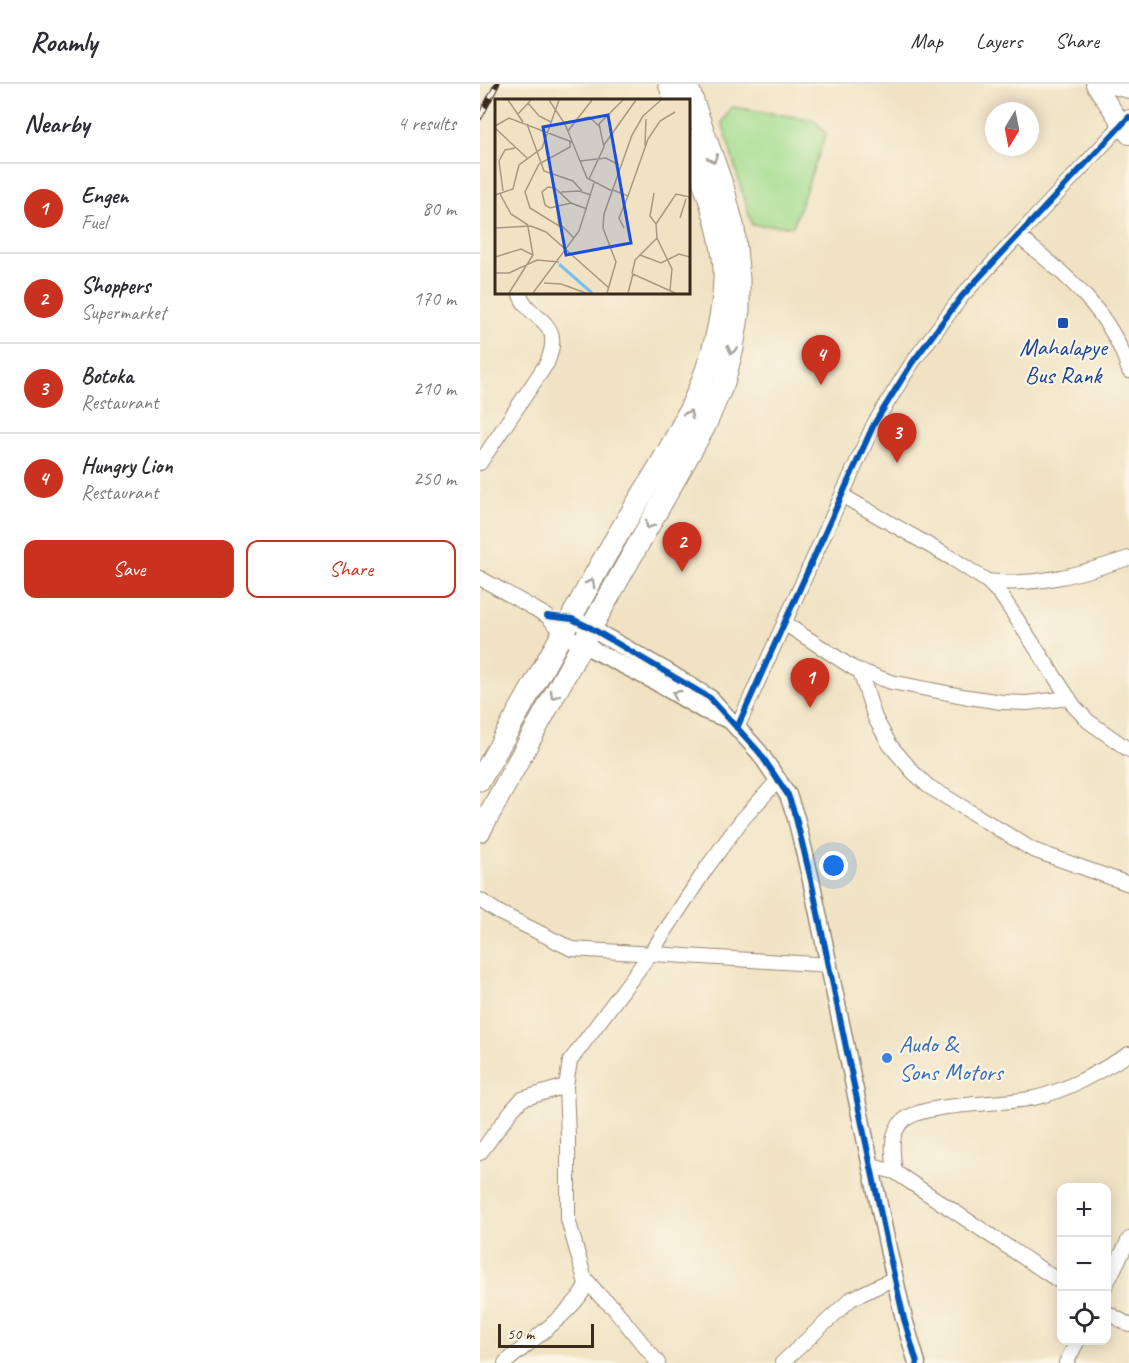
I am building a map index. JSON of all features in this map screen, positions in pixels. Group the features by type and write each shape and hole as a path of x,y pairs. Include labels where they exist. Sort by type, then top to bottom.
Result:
{"highway":[{"path":"669,84 675,99"},
{"path":"480,780 577,631 705,426 724,382 733,348 739,300 734,229 724,190 687,84"},
{"path":"480,831 577,631 597,570 688,416 704,380 715,342 724,278 718,230 690,146"}],"main road":[{"path":"1095,84 1127,126"},
{"path":"1109,84 1129,89"}],"street":[{"path":"733,724 784,623 874,424 912,363 962,296 1127,126"},
{"path":"1018,236 1066,277 1099,310 1118,341 1129,371"},
{"path":"480,463 547,363 552,348 548,326 526,306 520,294"},
{"path":"843,496 987,581 1001,595 1069,698 1088,721 1129,750"},
{"path":"987,581 1010,584 1037,582 1100,568 1129,558"},
{"path":"480,578 547,616 694,687 710,698 759,752 788,795 796,818 830,964 895,1278 917,1363"},
{"path":"784,623 860,671 891,682 968,698 1027,703 1069,698"},
{"path":"860,671 876,718 890,745 928,786 1033,850 1129,884"},
{"path":"505,1363 574,1304 585,1290 586,1284 568,1219 566,1086 570,1061 650,954 708,866 741,821 779,779"},
{"path":"480,900 498,912 572,949 830,964"},
{"path":"895,1172 892,1146 894,1136 899,1125 906,1118 933,1110 1035,1098 1061,1089 1129,1054"},
{"path":"480,1153 522,1099 566,1086"},
{"path":"871,1166 895,1172 1057,1280"},
{"path":"1111,1277 1129,1239"},
{"path":"584,1277 601,1297 613,1306 658,1363"},
{"path":"782,1363 851,1299 895,1278"},
{"path":"1111,1314 1129,1325"},
{"path":"1066,1363 1076,1345"}],"green space":[{"path":"732,107 814,120 826,134 793,226 752,225 722,122"}],"railway":[{"path":"480,117 497,84"}],"cycle path":[{"path":"737,728 874,424 912,363 962,296 1129,117"},
{"path":"547,616 572,619 591,628 710,698 759,752 788,795 811,880 889,1253 917,1363"}],"place":[{"name":"Mahalapye Bus Rank","path":"1063,323"},
{"name":"Hungry Lion","path":"821,385"},
{"name":"Botoka","path":"897,463"},
{"name":"Shoppers","path":"682,572"},
{"name":"Engen","path":"810,708"},
{"name":"Audo & Sons Motors","path":"887,1058"}]}
